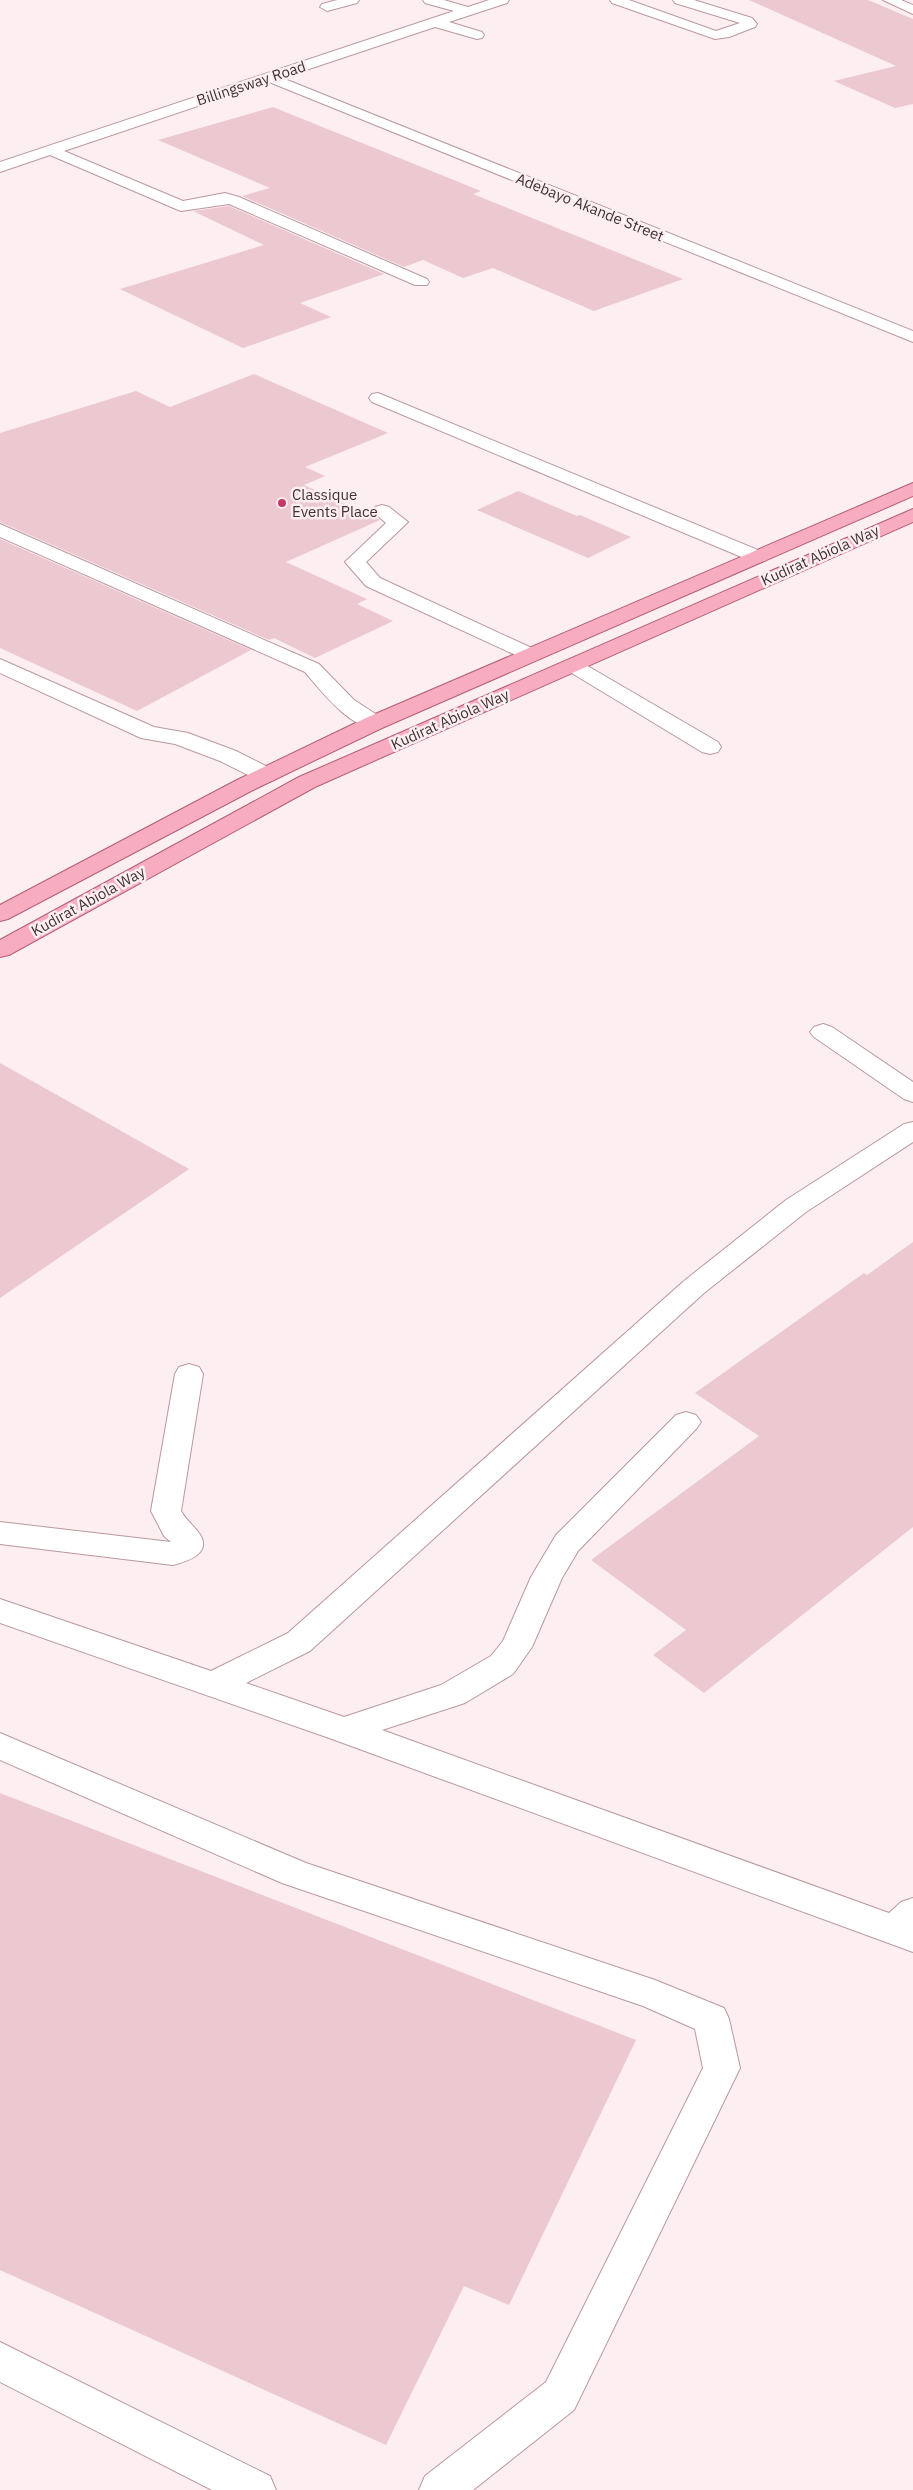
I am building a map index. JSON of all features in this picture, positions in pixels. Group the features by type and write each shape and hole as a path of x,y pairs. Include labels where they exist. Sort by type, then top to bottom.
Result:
{"main road":[{"name":"Kudirat Abiola Way","path":"0,914 266,775 374,723 529,654 913,489"},
{"name":"Kudirat Abiola Way","path":"0,950 121,882 307,782 913,515"}],"street":[{"path":"327,7 352,0"},
{"path":"430,0 467,11"},
{"path":"618,0 715,35 724,34 750,24 747,21 680,0"},
{"path":"890,0 913,10"},
{"name":"Billingsway Road","path":"0,167 467,11 490,1"},
{"path":"434,22 477,35"},
{"name":"Adebayo Akande Street","path":"268,77 913,337"},
{"path":"50,150 181,206 226,198 234,200 421,282"},
{"path":"378,398 758,557"},
{"path":"382,512 398,522 355,562 373,582 529,654"},
{"path":"0,530 312,668 346,705 374,723"},
{"path":"0,665 149,733 180,738 228,756 266,775"},
{"path":"572,665 710,747"},
{"path":"823,1032 913,1094"},
{"path":"215,1684 300,1642 694,1287 796,1206 913,1130"},
{"path":"0,1532 173,1554 187,1548 187,1539 175,1528 166,1511 189,1374"},
{"path":"344,1730 453,1694 502,1665 516,1647 547,1576 567,1543 686,1422"},
{"path":"0,1611 215,1684 907,1926"},
{"path":"0,1746 294,1873 654,1995 711,2019 722,2068 560,2396 440,2490"},
{"path":"0,2361 255,2490"}],"building":[{"path":"749,0 868,0 913,19 913,104 895,108 834,81 896,66"},
{"path":"273,107 481,191 473,194 683,279 594,311 493,268 463,278 423,260 404,267 242,196 270,188 158,140"},
{"path":"229,206 384,274 300,303 331,317 243,348 120,289 264,245 193,211"},
{"path":"254,374 388,433 305,467 325,476 304,485 380,520 286,562 367,599 357,604 393,621 315,658 274,638 269,640 0,522 0,433 136,391 170,407"},
{"path":"518,491 631,537 588,558 477,510"},
{"path":"0,539 251,650 137,711 0,648"},
{"path":"0,1063 189,1169 0,1298"},
{"path":"913,1242 913,1527 704,1693 653,1655 686,1630 591,1560 759,1436 695,1393 864,1273 867,1275"},
{"path":"0,1793 636,2040 509,2305 464,2286 386,2445 0,2270"}],"place":[{"name":"Classique Events Place","path":"282,503"}]}
